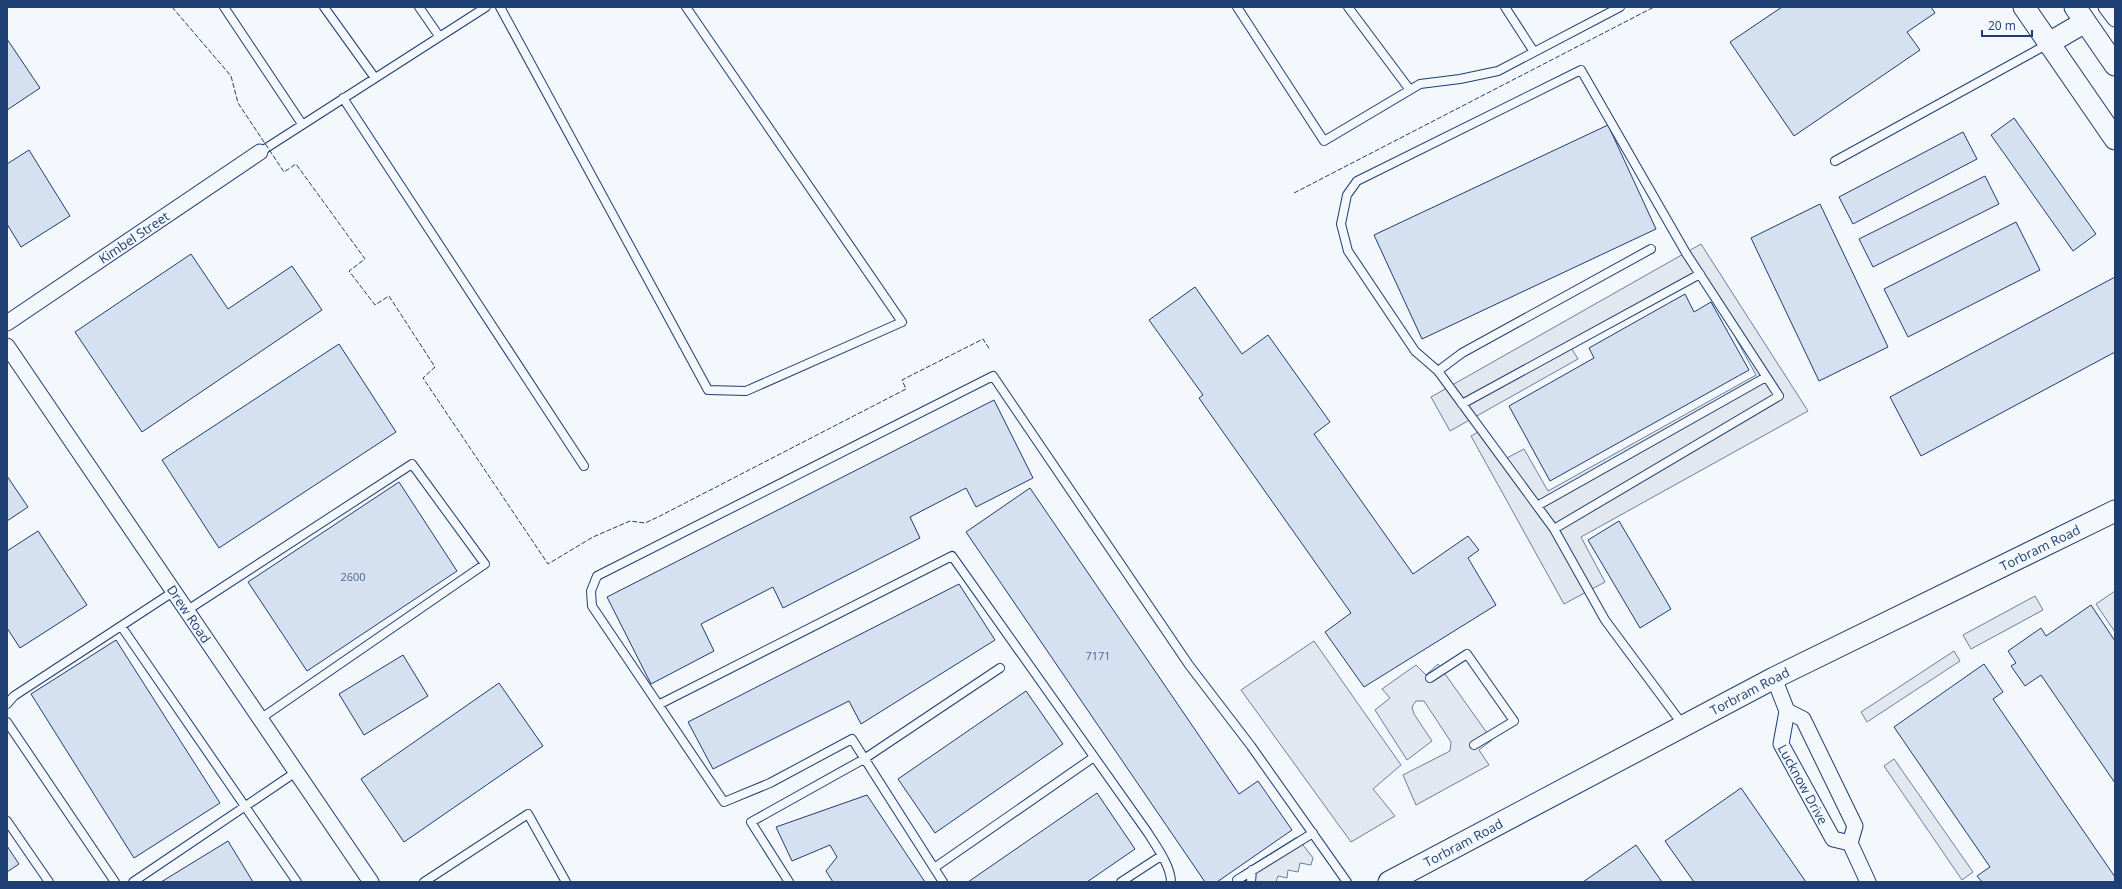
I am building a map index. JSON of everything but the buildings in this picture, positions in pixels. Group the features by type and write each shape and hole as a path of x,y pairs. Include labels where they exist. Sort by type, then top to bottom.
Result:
{"main road":[{"path":"2024,7 2115,139"},
{"path":"2049,43 2080,14 2115,65"},
{"name":"Torbram Road","path":"1389,882 1774,678 2115,511"}],"street":[{"path":"2106,7 2115,19"},
{"name":"Kimbel Street","path":"7,323 260,152"},
{"name":"Drew Road","path":"7,346 371,882"},
{"path":"1774,678 1787,711"},
{"name":"Lucknow Drive","path":"1787,711 1803,719 1856,826 1850,842 1832,840 1781,744 1787,711"},
{"path":"1850,842 1868,882"}],"lane":[{"path":"224,7 302,124"},
{"path":"324,7 375,78"},
{"path":"418,7 439,36"},
{"path":"260,152 486,7"},
{"path":"500,7 708,390 746,391 902,322 686,7"},
{"path":"1237,7 1324,141 1420,84 1460,79 1498,71 1620,7"},
{"path":"1348,7 1410,90"},
{"path":"1505,7 1534,52"},
{"path":"1835,162 2049,43"},
{"path":"1554,529 1778,396 1700,274 1581,70 1357,181 1347,195 1341,224 1348,251 1415,351 1438,371 1554,529 1605,620 1684,726"},
{"path":"343,98 584,466"},
{"path":"1438,371 1462,353 1651,249"},
{"path":"1462,404 1700,274"},
{"path":"943,882 852,739 770,783 724,802 660,704 592,606 591,590 597,576 992,376 1189,665 1251,746 1347,882"},
{"path":"1537,506 1766,377"},
{"path":"186,611 412,464 485,564 260,719"},
{"path":"660,704 952,556 1148,833 1161,856 1171,878 1171,882"},
{"path":"7,704 14,696 174,592"},
{"path":"121,626 297,882"},
{"path":"1430,678 1467,654 1514,721 1474,745"},
{"path":"789,882 752,822 864,759 1000,668"},
{"path":"7,722 115,882"},
{"path":"934,868 1094,757"},
{"path":"133,882 296,772"},
{"path":"424,882 528,814 566,882"},
{"path":"7,821 49,882"},
{"path":"1237,880 1312,833"},
{"path":"1121,882 1161,856"},
{"path":"1252,870 1252,882"}],"shaded area":[{"path":"1701,244 1808,411 1581,537 1605,582 1564,604 1471,436 1485,428 1503,460 1524,449 1548,491 1756,375 1700,273 1570,346 1578,359 1450,431 1431,397"},
{"path":"2115,591 2115,632 2096,604"},
{"path":"2035,596 2043,610 1971,649 1963,635"},
{"path":"1314,641 1401,765 1373,789 1395,816 1351,842 1241,690"},
{"path":"1954,651 1960,661 1867,722 1861,712"},
{"path":"1438,664 1492,740 1479,750 1489,765 1416,805 1403,775 1450,751 1451,742 1424,701 1416,701 1412,707 1414,714 1432,741 1407,760 1375,710 1390,698 1382,689 1416,665 1426,675"},
{"path":"1894,759 1973,872 1962,880 1884,766"},
{"path":"1297,837 1313,858 1311,865 1300,863 1298,872 1288,870 1287,878 1278,876 1276,882 1246,882 1248,880 1241,872"}],"fence":[{"path":"172,7 231,76 238,103 284,172 296,164 365,259 349,271 375,305 389,296 435,367 423,378 548,564 593,537 630,521 645,523 658,517 906,389 902,380 983,339 990,350"},
{"path":"1294,193 1654,7"}]}
